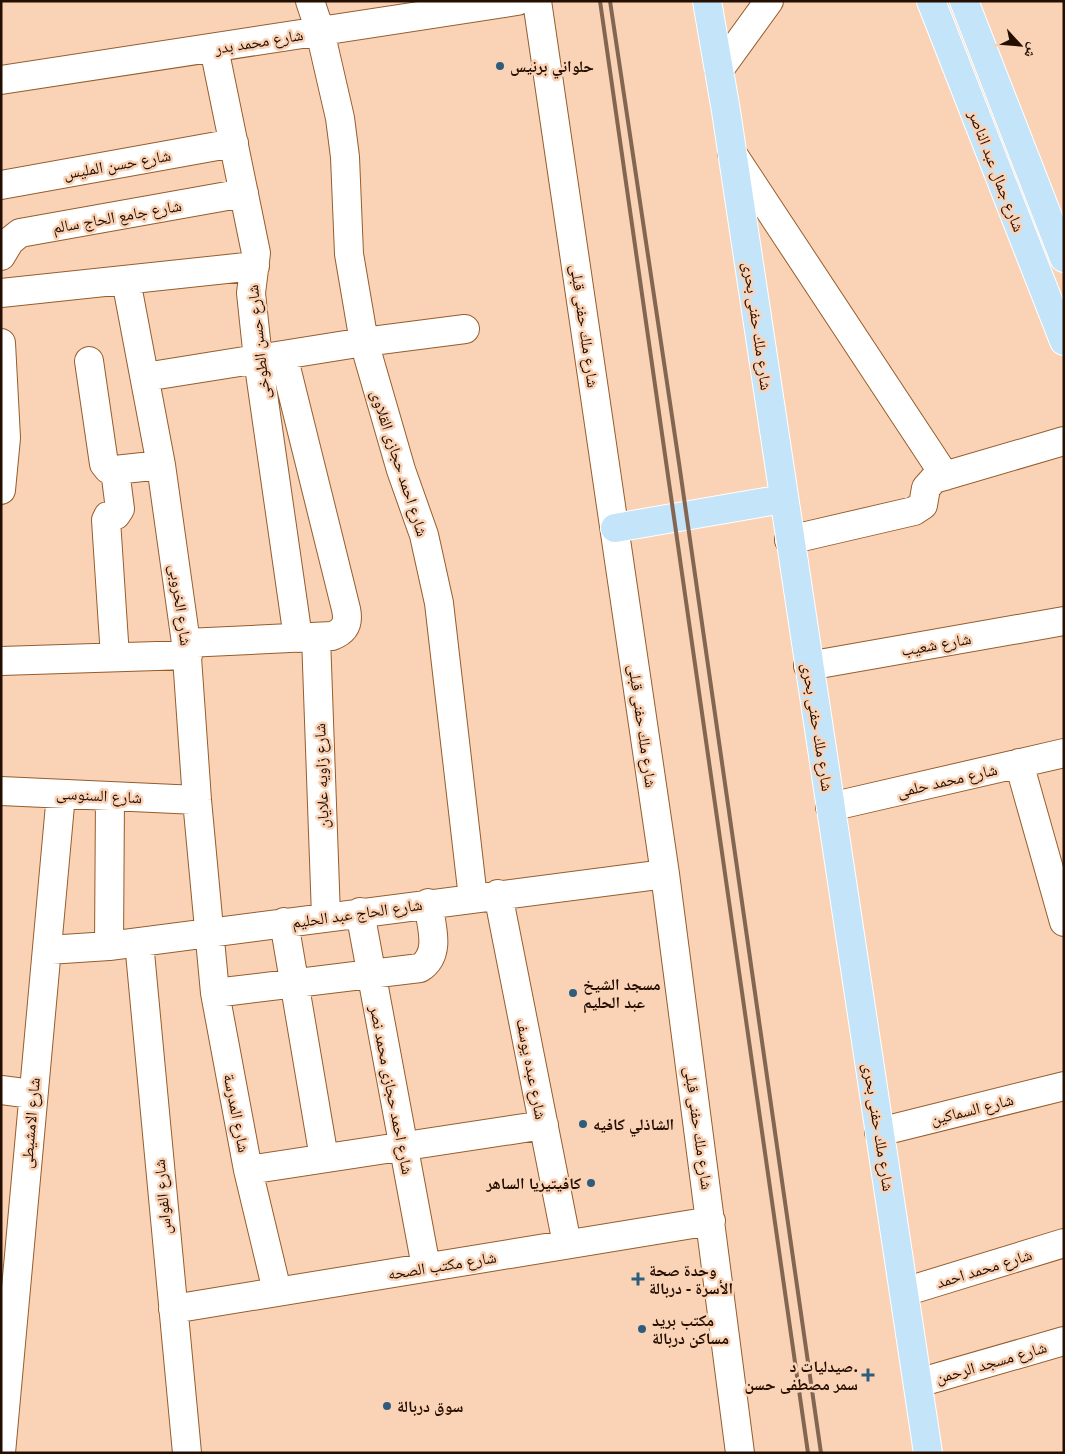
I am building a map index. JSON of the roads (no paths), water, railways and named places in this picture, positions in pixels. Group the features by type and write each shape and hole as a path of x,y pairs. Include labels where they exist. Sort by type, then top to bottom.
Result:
{"main road":[{"name":"شارع ملك حفنى بحرى","path":"707,1 720,70 789,540 928,1453"},
{"name":"شارع جمال عبد الناصر","path":"931,1 1064,341"},
{"name":"شارع جمال عبد الناصر","path":"964,1 1064,258"},
{"path":"614,528 783,499"}],"street":[{"name":"شارع احمد حجازى القلاوى","path":"310,1 320,31 340,118 349,254 364,342 390,435 424,535 439,603 485,896"},
{"name":"شارع محمد بدر","path":"1,80 517,1"},
{"name":"شارع ملك حفنى قبلى","path":"537,1 665,874 740,1453"},
{"path":"720,70 769,1"},
{"name":"شارع حسن الطوخى","path":"214,48 256,253 251,293 270,357 307,637"},
{"name":"شارع حسن المليس","path":"1,185 234,143"},
{"path":"732,152 945,476"},
{"name":"شارع جامع الحاج سالم","path":"1,256 10,241 20,233 244,193"},
{"path":"1,293 255,266"},
{"name":"شارع الخروبى","path":"126,280 161,465 187,649 208,932"},
{"path":"145,377 364,342 465,329"},
{"path":"1,343 6,438 1,490"},
{"path":"1,661 115,657 332,636 340,633 346,626 348,618 270,357"},
{"path":"89,361 102,458 108,469 115,470 161,465"},
{"path":"789,540 914,511 923,505 926,488 930,483 945,476 1064,441"},
{"path":"115,470 120,509 116,515 108,516 106,520 115,657"},
{"name":"شارع شعيب","path":"808,666 1064,621"},
{"name":"شارع زاويه علايان","path":"307,637 326,916"},
{"name":"شارع محمد حلمى","path":"830,807 1064,753"},
{"path":"1018,763 1056,866 1064,922"},
{"name":"شارع السنوسى","path":"1,791 197,800"},
{"name":"شارع الامشيطى","path":"1,1453 32,1094 48,950 61,794"},
{"path":"109,946 110,796"},
{"name":"شارع الحاج عبد الحليم","path":"48,950 109,946 326,916 665,874"},
{"name":"شارع عبده يوسف","path":"485,896 544,1125 567,1244"},
{"path":"215,993 420,968 432,956 434,948 428,903"},
{"name":"شارع احمد حجازى محمد نصر","path":"360,912 370,974 426,1267"},
{"path":"284,922 324,1158"},
{"name":"شارع المدرسة","path":"208,932 215,993 248,1170 277,1291"},
{"name":"شارع الفواس","path":"139,942 187,1453"},
{"name":"شارع السماكين","path":"880,1132 1064,1086"},
{"path":"1,1090 32,1094"},
{"path":"248,1170 544,1125"},
{"name":"شارع مكتب الصحه","path":"173,1309 711,1221"},
{"name":"شارع محمد احمد","path":"904,1292 1064,1243"},
{"name":"شارع مسجد الرحمن","path":"918,1383 1064,1341"}],"railway":[{"path":"600,1 808,1453"},
{"path":"610,1 679,463 821,1453"}],"place":[{"name":"حلواني برنيس","path":"500,66"},
{"name":"مسجد الشيخ عبد الحليم","path":"573,993"},
{"name":"الشاذلي كافيه","path":"583,1124"},
{"name":"كافيتيريا الساهر","path":"591,1183"},
{"name":"وحدة صحة الأسرة - دربالة","path":"638,1279"},
{"name":"مكتب بريد مساكن دربالة","path":"642,1329"},
{"name":"صيدليات د. سمر مصطفى حسن","path":"868,1375"},
{"name":"سوق دربالة","path":"387,1406"}]}
